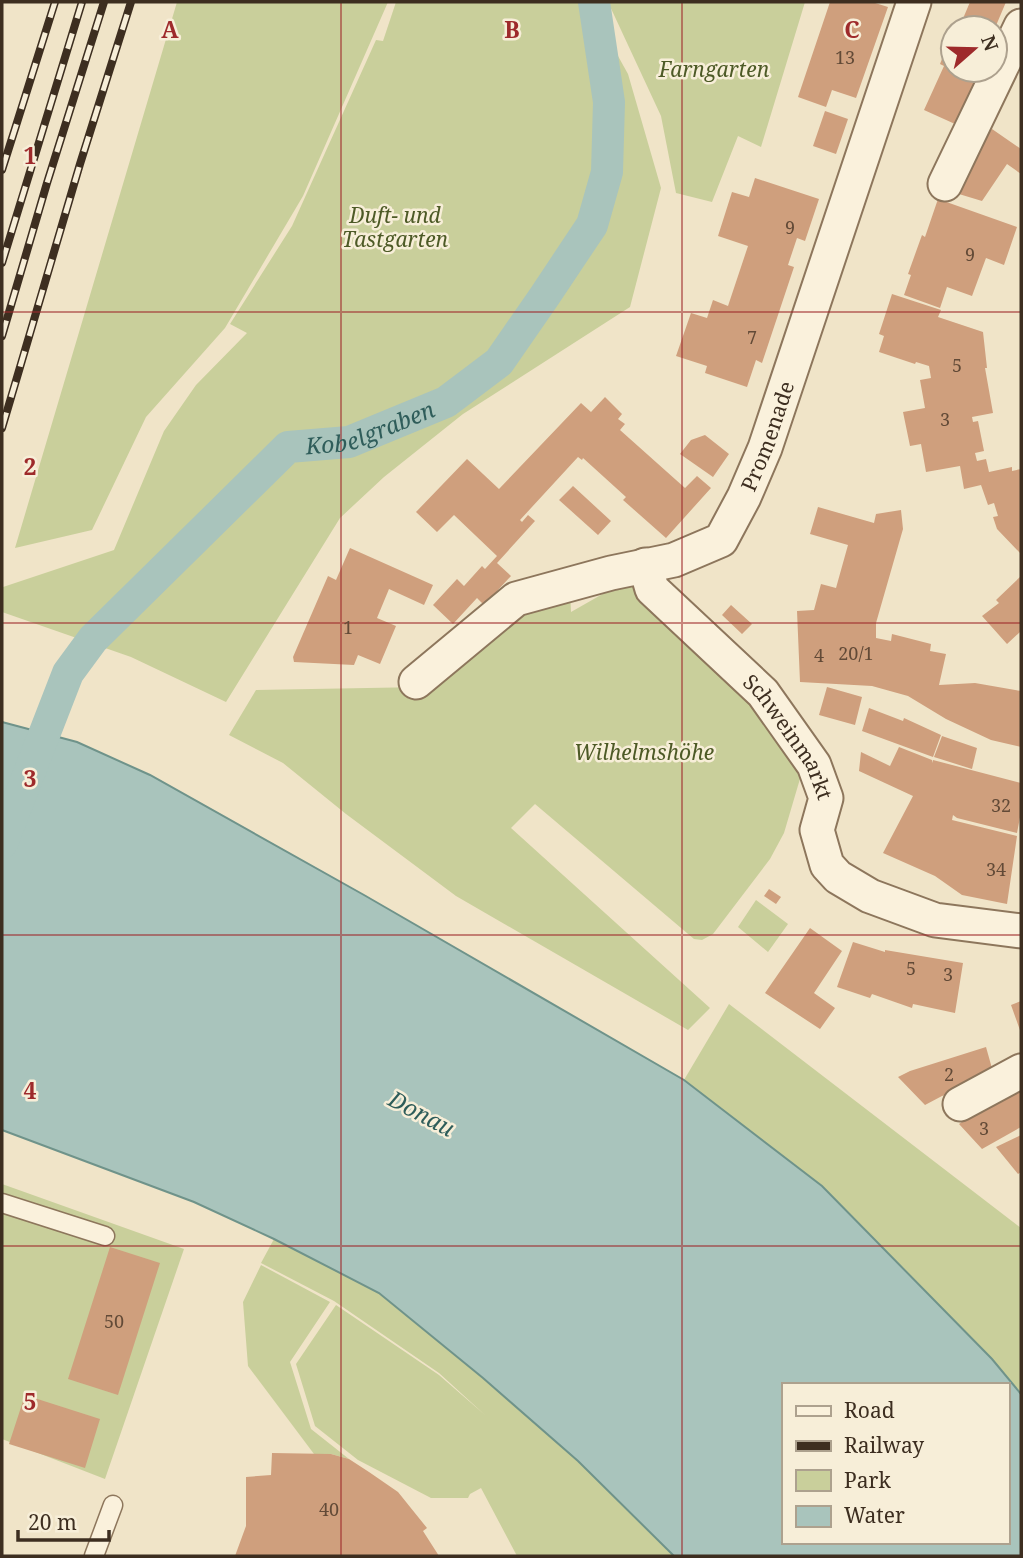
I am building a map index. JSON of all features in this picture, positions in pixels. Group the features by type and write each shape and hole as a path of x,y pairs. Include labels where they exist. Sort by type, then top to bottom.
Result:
{"street":[{"name":"Promenade","path":"416,682 516,598 674,560 721,540 744,497 765,448 914,2"},
{"path":"945,184 1011,75 1021,26"},
{"name":"Schweinmarkt","path":"645,565 652,589 763,693 814,765 827,798 817,830 827,865 838,877 870,896 935,920 1021,931"},
{"path":"960,1104 1021,1071"}],"lane":[{"path":"2,1203 105,1236"},
{"path":"94,1556 113,1505"}],"green space":[{"path":"177,2 388,2 303,196 225,328 146,417 92,530 15,548"},
{"name":"Duft- und Tastgarten","path":"396,2 588,2 628,74 661,188 630,307 463,414 384,477 340,518 226,702 131,657 2,612 3,587 114,550 164,431 196,385 247,333 230,324 292,226 376,40 383,41"},
{"name":"Farngarten","path":"608,2 805,2 761,147 738,136 712,202 676,193 661,116"},
{"name":"Wilhelmshöhe","path":"629,579 751,700 802,772 784,833 770,859 713,934 702,940 694,939 535,804 511,828 710,1008 688,1030 456,896 283,763 229,735 256,690 423,687 518,605 570,590 571,612"},
{"path":"756,900 788,924 768,952 738,927"},
{"path":"729,1004 1021,1228 1021,1394 992,1359 822,1186 684,1080"},
{"path":"2,1184 184,1249 105,1479 2,1439"},
{"path":"274,1239 379,1293 483,1378 578,1461 674,1556 517,1556 481,1488 468,1498 431,1498 358,1460 315,1426 296,1364 336,1305 439,1375 485,1415 439,1373 334,1301 261,1263"},
{"path":"261,1265 330,1302 290,1362 311,1429 349,1459 331,1454 314,1454 248,1366 243,1302"}],"water":[{"name":"Donau","path":"2,722 77,742 150,775 364,895 684,1080 822,1186 992,1359 1021,1394 1021,1556 674,1556 578,1461 483,1378 379,1293 274,1239 194,1202 2,1130"}],"building":[{"path":"830,2 872,2 888,7 856,98 832,90 826,107 798,97"},
{"path":"970,2 1006,2 1001,14 965,14"},
{"path":"939,77 939,84 974,84 955,124 924,110"},
{"path":"825,111 848,119 836,154 813,146"},
{"path":"992,129 1021,149 1021,174 1007,164 982,201 949,191"},
{"path":"755,178 819,199 805,241 797,238 788,265 794,267 762,363 756,360 747,387 705,373 707,366 676,356 691,313 707,318 713,300 728,306 748,246 718,236 732,192 749,197"},
{"path":"938,199 1017,227 1004,265 986,258 972,296 947,287 940,308 904,295 911,275 908,274"},
{"path":"892,294 941,310 938,317 983,332 985,368 993,413 972,417 973,422 978,421 984,451 975,453 977,461 986,459 989,472 1012,467 1012,471 1021,469 1020,553 997,529 993,517 998,516 994,503 988,505 981,485 964,489 960,466 926,472 921,444 910,446 903,412 925,408 920,380 931,378 929,366 879,352 884,336 879,334"},
{"path":"605,397 622,414 618,419 625,424 620,430 685,488 697,476 711,488 666,538 623,500 626,497 583,458 582,460 578,457 520,520 522,522 528,515 535,521 497,563 511,576 484,605 477,598 453,624 433,605 457,579 464,586 482,566 485,569 497,556 454,515 437,532 416,512 467,459 499,489 581,403 591,412"},
{"path":"705,435 729,454 713,477 680,454 691,440"},
{"path":"573,486 611,521 598,535 559,500"},
{"path":"818,507 874,523 876,514 901,510 903,529 876,623 876,638 891,641 892,634 931,644 930,651 946,654 939,685 975,683 1021,691 1021,747 991,740 946,719 908,696 872,686 800,682 797,611 814,610 821,584 836,588 848,545 810,534"},
{"path":"350,548 433,585 424,605 389,589 377,618 396,626 380,664 358,655 354,665 294,662 293,657 328,576 336,580"},
{"path":"1021,576 1021,634 1020,632 1007,644 982,616 999,603 996,600"},
{"path":"731,605 752,624 742,634 722,615"},
{"path":"827,687 862,697 855,725 819,715"},
{"path":"869,708 903,721 904,718 941,735 933,757 862,731"},
{"path":"942,736 977,748 972,769 934,757"},
{"path":"899,747 932,760 932,763 933,760 1021,783 1021,812 1017,833 953,815 952,820 1017,836 1007,904 962,895 935,876 883,853 913,796 859,771 861,752 890,766"},
{"path":"769,889 781,897 776,904 764,896"},
{"path":"810,928 842,951 814,993 835,1008 820,1029 765,993"},
{"path":"853,942 885,952 963,963 955,1013 913,1004 912,1008 872,994 870,998 837,987"},
{"path":"1021,1001 1021,1033 1011,1005"},
{"path":"986,1047 995,1079 942,1096 925,1105 898,1077 910,1071"},
{"path":"1021,1081 1021,1127 982,1149 959,1124"},
{"path":"1021,1135 1021,1172 1018,1174 996,1147"},
{"path":"110,1247 160,1263 118,1395 68,1379"},
{"path":"25,1395 100,1419 85,1468 9,1444"},
{"path":"272,1453 331,1454 349,1459 398,1492 427,1528 423,1531 439,1556 235,1556 246,1526 246,1477 271,1475"}],"waterway":[{"name":"Kobelgraben","path":"2,843 68,673 93,639 288,447 349,442 446,402 499,362 592,225 607,172 609,102 594,2"}],"railway":[{"path":"2,170 55,2"},
{"path":"2,263 82,2"},
{"path":"2,336 104,2"},
{"path":"2,428 131,2"}]}
